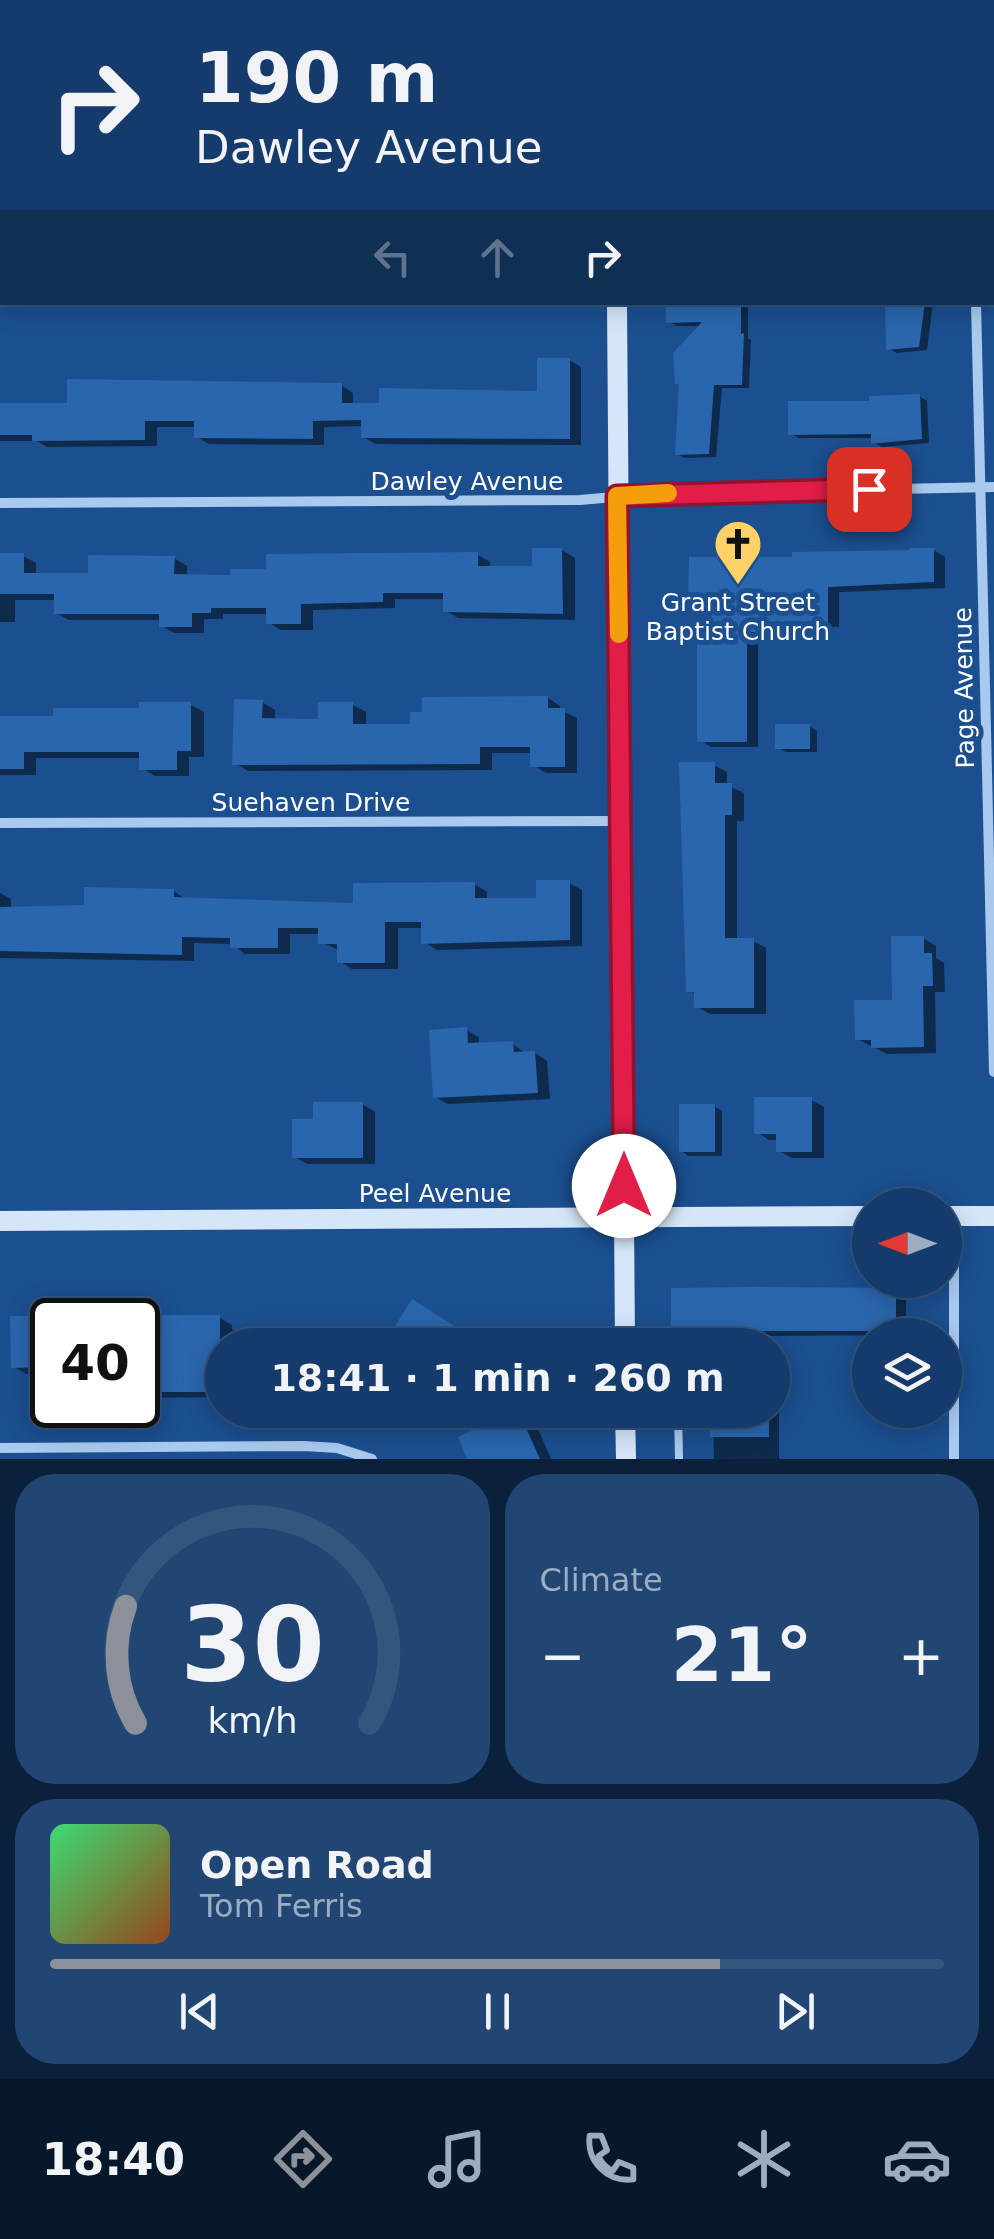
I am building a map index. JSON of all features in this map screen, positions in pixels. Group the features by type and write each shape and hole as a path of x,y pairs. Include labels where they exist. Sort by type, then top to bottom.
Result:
{"street":[{"path":"617,305 625,1328"},
{"name":"Page Avenue","path":"976,305 994,1072"},
{"name":"Dawley Avenue","path":"0,504 560,500 994,487"},
{"name":"Suehaven Drive","path":"0,823 621,820"},
{"name":"Peel Avenue","path":"0,1221 852,1216"},
{"path":"962,1216 994,1216"},
{"path":"951,1298 954,1459"},
{"path":"625,1428 626,1459"},
{"path":"0,1448 79,1453 304,1446 337,1448 372,1459"}],"lane":[{"path":"678,1428 679,1459"}],"building":[{"path":"666,305 741,305 742,385 714,385 709,454 675,455 679,384 675,384 673,353 702,322 666,323"},
{"path":"885,305 925,305 919,347 886,350"},
{"path":"537,358 570,358 570,439 361,438 361,420 313,421 313,439 194,438 194,421 145,421 145,440 32,441 32,435 0,435 0,403 67,403 67,379 342,383 342,403 379,403 379,388 537,391"},
{"path":"920,394 922,439 871,444 871,434 788,435 788,401 869,401 869,396"},
{"path":"532,548 562,548 563,614 443,612 443,593 383,593 383,602 301,604 301,624 266,624 266,608 211,608 211,613 192,613 192,627 159,627 159,614 54,614 54,594 0,594 0,553 24,553 24,573 88,573 88,555 175,556 174,574 230,575 230,569 266,569 266,554 478,552 478,566 532,566"},
{"path":"934,548 934,582 828,587 828,622 766,622 766,632 747,632 747,742 697,742 697,644 710,644 711,595 688,595 689,557 792,557 792,552"},
{"path":"548,696 548,708 565,708 565,767 530,767 530,747 480,747 480,764 232,765 234,699 263,700 262,718 318,719 318,702 353,702 353,724 410,724 410,712 422,712 422,697"},
{"path":"139,702 191,702 191,751 177,751 177,770 139,770 139,752 24,752 24,769 0,769 0,716 53,716 53,708 139,708"},
{"path":"775,724 810,724 810,749 775,749"},
{"path":"679,762 715,762 715,783 732,783 732,815 725,815 725,938 754,938 754,1008 694,1008 694,992 686,992"},
{"path":"536,880 570,880 570,940 421,944 421,922 385,922 385,963 337,963 337,944 318,944 318,928 278,928 278,948 230,948 230,938 182,937 182,955 0,951 0,907 84,905 84,887 174,889 174,897 353,903 353,883 475,882 475,898 536,898"},
{"path":"891,936 924,936 924,953 932,953 933,986 923,986 924,1047 871,1048 871,1040 855,1040 854,1000 892,1000"},
{"path":"467,1027 468,1043 513,1041 514,1052 535,1051 538,1093 433,1098 429,1030"},
{"path":"754,1097 812,1097 812,1152 776,1152 776,1134 754,1134"},
{"path":"313,1102 363,1102 363,1158 292,1158 292,1119 313,1119"},
{"path":"679,1104 715,1104 715,1152 679,1152"},
{"path":"671,1288 852,1288 852,1298 896,1298 896,1318 852,1318 852,1331 671,1328"},
{"path":"412,1299 457,1328 394,1328"},
{"path":"160,1315 220,1315 220,1328 205,1328 205,1392 160,1392"},
{"path":"10,1316 30,1316 30,1368 11,1368"},
{"path":"479,1428 526,1428 540,1459 467,1459 458,1437"},
{"path":"710,1428 769,1428 769,1437 710,1437"}],"slow traffic":[{"path":"619,634 617,496 668,493"}],"place":[{"name":"Grant Street Baptist Church","path":"738,586"}],"route":[{"path":"624,1186 617,496 869,489"}]}
